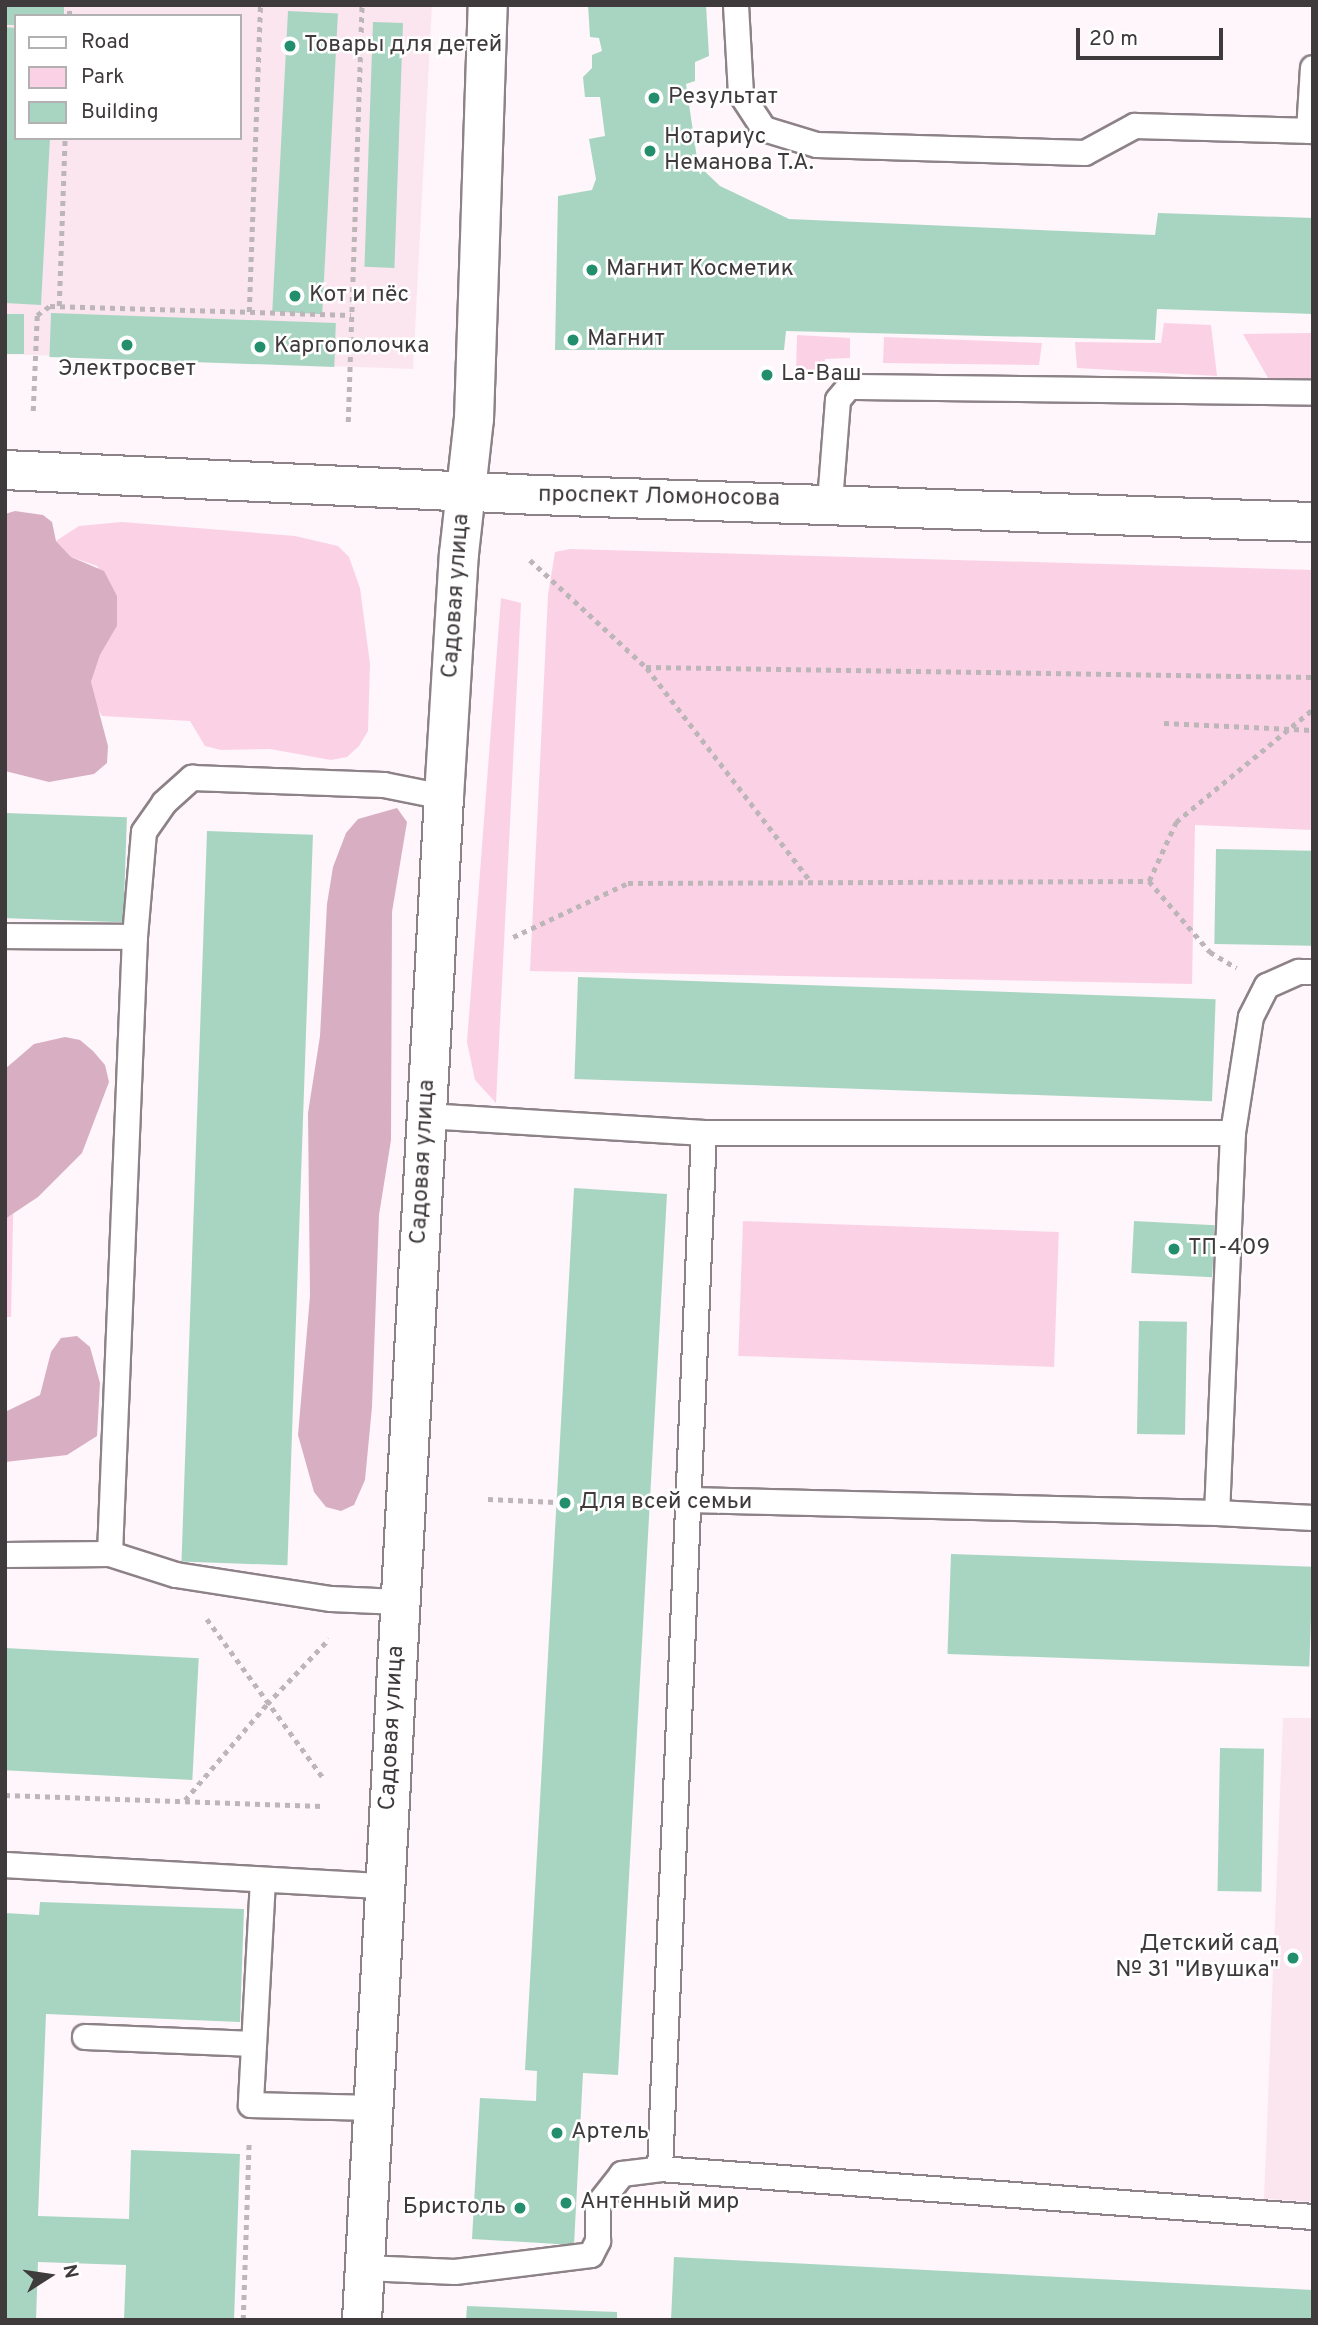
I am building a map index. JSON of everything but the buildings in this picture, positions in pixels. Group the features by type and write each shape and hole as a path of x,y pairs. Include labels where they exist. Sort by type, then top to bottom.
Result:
{"street":[{"name":"Садовая улица","path":"362,2320 444,797 464,491 474,419 488,5"},
{"name":"проспект Ломоносова","path":"5,470 464,491 830,502 1313,522"}],"lane":[{"path":"736,5 741,94 764,129 817,145 1084,153 1135,126 1311,131 1313,68"},
{"path":"830,502 838,400 849,387 1313,393"},
{"path":"110,1554 135,937 144,832 164,803 192,778 384,785 444,797"},
{"path":"5,936 135,937"},
{"path":"1217,1513 1233,1133 1251,1017 1267,986 1299,972 1313,972"},
{"path":"426,1116 704,1133 1233,1133"},
{"path":"660,2169 704,1133"},
{"path":"689,1500 1217,1513 1313,1518"},
{"path":"5,1555 110,1554 176,1575 331,1599 400,1602"},
{"path":"5,1866 385,1886"},
{"path":"263,1880 251,2105 373,2108"},
{"path":"85,2037 254,2044"},
{"path":"365,2268 455,2272 591,2255 598,2241 598,2204 622,2174 660,2169 1313,2217"}],"path":[{"path":"248,312 260,5"},
{"path":"348,422 362,5"},
{"path":"59,306 65,140"},
{"path":"33,411 37,315 50,306 351,315"},
{"path":"530,560 646,667 811,882"},
{"path":"646,667 1313,677"},
{"path":"1149,881 1177,822 1313,709"},
{"path":"1164,723 1313,730"},
{"path":"513,937 628,883 1149,881 1210,952 1267,986"},
{"path":"488,1499 556,1502"},
{"path":"176,1575 324,1779"},
{"path":"184,1801 267,1704 329,1639"},
{"path":"5,1795 323,1806"},
{"path":"243,2320 251,2105"}],"shaded area":[{"path":"5,5 432,5 413,369 5,354"},
{"path":"15,511 43,515 52,522 56,541 71,557 104,571 117,596 117,626 100,655 91,682 108,746 107,763 94,774 49,782 5,771 5,514"},
{"path":"397,808 407,822 392,912 391,1140 379,1215 372,1407 365,1480 354,1505 341,1511 326,1507 314,1492 298,1435 310,1296 308,1113 320,1036 327,904 333,867 346,833 358,819"},
{"path":"65,1037 80,1040 93,1051 105,1065 109,1082 82,1153 38,1197 5,1219 5,1069 34,1044"},
{"path":"77,1336 90,1347 100,1383 97,1436 67,1455 5,1462 5,1412 40,1395 51,1352 61,1338"},
{"name":"Детский сад № 31 \"Ивушка\"","path":"1283,1718 1313,1718 1313,2202 1264,2199"}],"green space":[{"path":"1164,323 1211,325 1217,376 1077,368 1075,342 1161,343"},
{"path":"1313,333 1313,378 1268,378 1243,334"},
{"path":"797,335 850,338 850,358 825,359 823,376 796,374"},
{"path":"884,337 1042,343 1039,365 883,363"},
{"path":"122,522 295,536 338,546 349,557 360,588 370,664 368,731 359,746 347,757 331,760 270,749 221,750 205,746 190,721 102,716 93,701 91,682 100,655 117,626 117,596 97,566 71,557 56,541 79,526"},
{"path":"570,549 1313,570 1313,830 1195,825 1192,984 530,971 548,595 555,552"},
{"path":"501,598 521,603 496,1103 475,1080 467,1042"},
{"path":"5,1174 14,1174 11,1317 5,1317"},
{"path":"743,1221 1059,1232 1054,1367 738,1356"}],"place":[{"name":"Товары для детей","path":"290,46"},
{"name":"Результат","path":"654,98"},
{"name":"Нотариус Неманова Т.А.","path":"650,151"},
{"name":"Магнит Косметик","path":"592,270"},
{"name":"Кот и пёс","path":"295,296"},
{"name":"Магнит","path":"573,340"},
{"name":"Электросвет","path":"127,345"},
{"name":"Каргополочка","path":"260,347"},
{"name":"La-Ваш","path":"767,375"},
{"name":"ТП-409","path":"1174,1249"},
{"name":"Для всей семьи","path":"565,1503"},
{"name":"Детский сад № 31 \"Ивушка\"","path":"1293,1958"},
{"name":"Артель","path":"557,2133"},
{"name":"Антенный мир","path":"566,2203"},
{"name":"Бристоль","path":"520,2208"}]}
